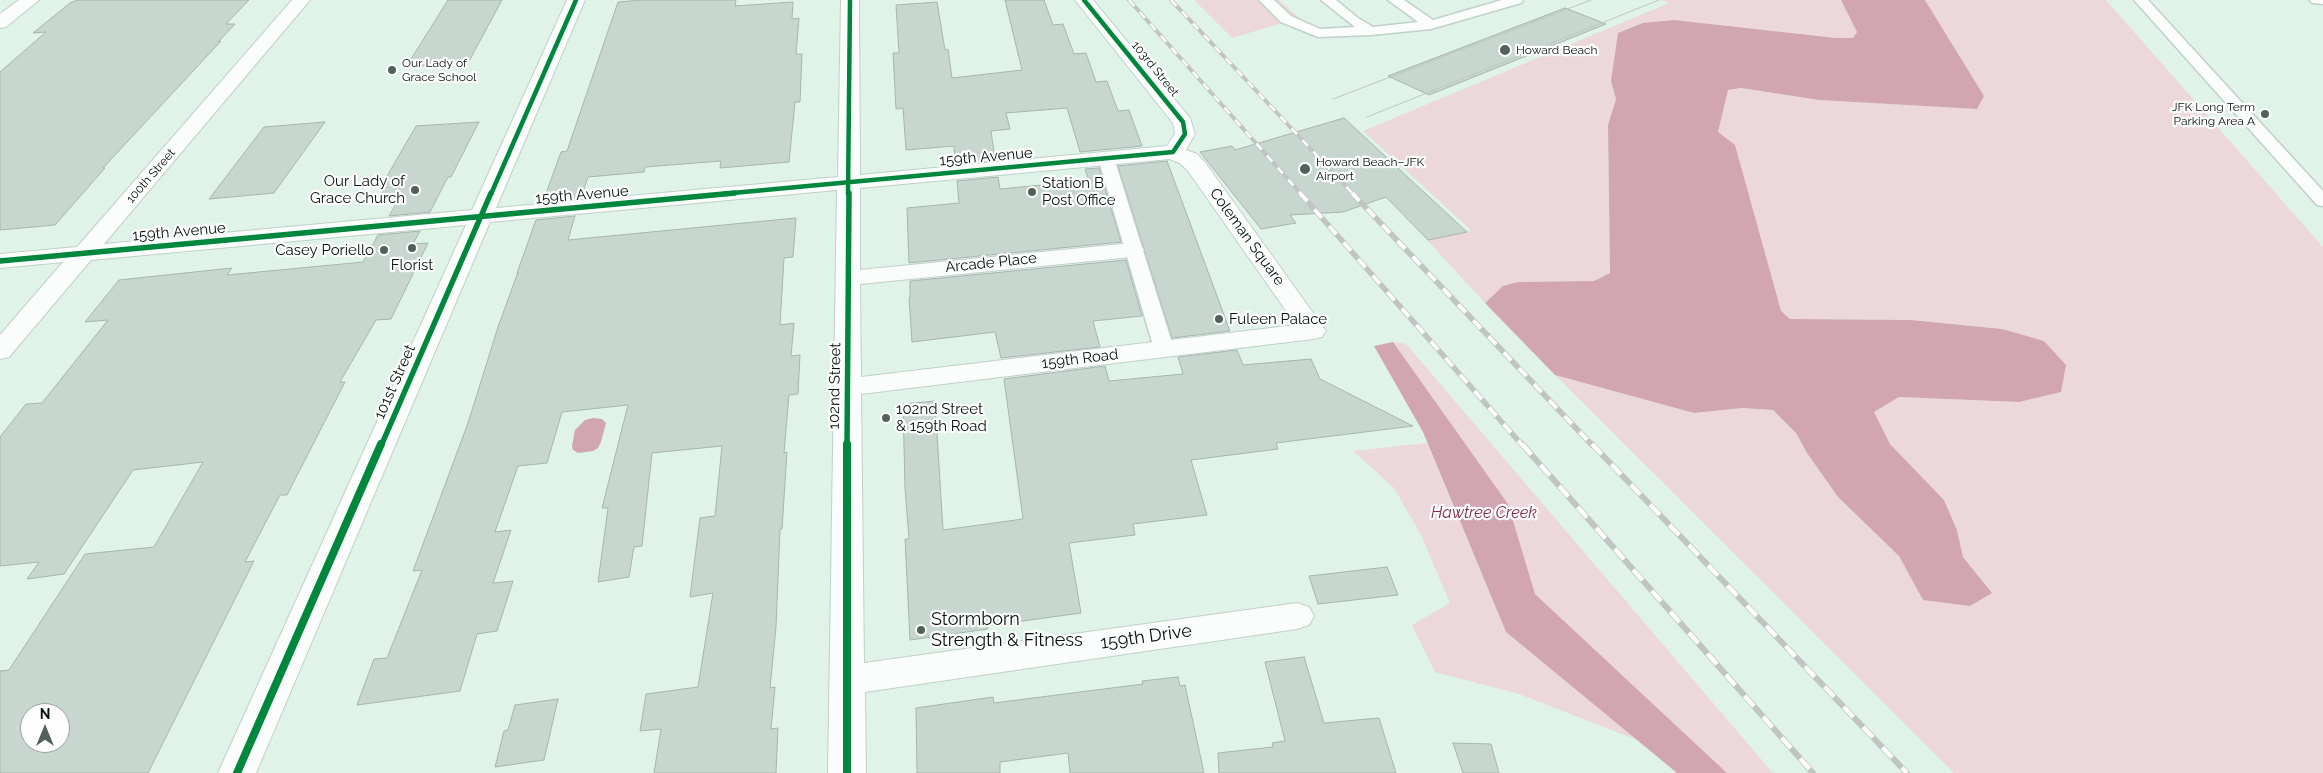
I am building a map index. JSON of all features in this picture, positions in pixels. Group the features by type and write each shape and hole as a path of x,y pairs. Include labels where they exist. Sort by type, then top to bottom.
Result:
{"street":[{"path":"0,24 30,0"},
{"name":"100th Street","path":"0,351 301,0"},
{"name":"101st Street","path":"237,773 576,0"},
{"name":"102nd Street","path":"847,773 850,0"},
{"name":"103rd Street","path":"1084,0 1183,122 1185,134 1182,141 1170,152"},
{"name":"159th Avenue","path":"0,261 1170,152"},
{"name":"Coleman Square","path":"1170,152 1189,159 1196,166 1313,330"},
{"name":"Arcade Place","path":"849,278 1132,250"},
{"name":"159th Road","path":"847,387 1313,330"},
{"name":"159th Drive","path":"846,680 1297,616"}],"lane":[{"path":"1266,0 1286,19 1318,33 1371,31 1431,25 1516,0"},
{"path":"1328,0 1353,21 1371,31"},
{"path":"1395,0 1431,25"},
{"path":"1470,0 1473,2 1480,0"},
{"path":"2141,0 2323,202"},
{"path":"2318,0 2323,0"},
{"path":"1106,158 1132,250 1164,349"}],"shaded area":[{"path":"1194,0 1279,0 1299,18 1232,38"},
{"path":"1661,0 1841,0 1857,32 1853,38 1836,38 1674,20 1611,81 1616,99 1608,125 1610,273 1594,281 1518,282 1503,286 1485,303 1427,240 1471,230 1363,131 1669,3"},
{"path":"1925,0 2106,0 2323,247 2323,773 1954,773 1555,375 1694,413 1742,408 1773,410 1796,433 1807,453 1838,497 1899,556 1923,600 1992,593 1963,557 1957,530 1944,500 1890,444 1873,412 1899,397 2019,402 2061,392 2002,329 1911,320 1790,319 1781,312 1718,132 1728,90 1741,88 1819,100 1977,109 1984,96"},
{"path":"1393,342 1406,344 1773,773 1727,773 1535,594 1508,504"},
{"path":"1427,443 1506,632 1637,740 1519,694 1435,672 1412,625 1450,603 1421,535 1394,488 1353,451"}],"water":[{"path":"1841,0 1925,0 1984,96 1977,109 1819,100 1741,88 1728,90 1718,132 1735,145 1781,311 1790,319 1911,320 2002,329 2044,341 2066,365 2061,392 2019,402 1899,397 1874,412 1890,444 1944,500 1957,530 1963,557 1992,593 1970,606 1923,600 1899,556 1838,497 1807,453 1796,433 1773,410 1742,408 1694,413 1555,375 1485,303 1503,286 1518,282 1594,281 1610,273 1608,125 1616,99 1611,81 1618,33 1643,23 1674,20 1836,38 1853,38 1857,32"},
{"name":"Hawtree Creek","path":"1393,342 1508,504 1535,594 1727,773 1677,773 1506,632 1423,432 1374,346"},
{"path":"593,418 602,419 606,423 601,442 598,448 593,451 578,453 573,450 572,446 575,430 585,420"}],"building":[{"path":"78,0 249,0 226,24 235,24 218,42 221,41 103,168 105,168 55,225 0,230 0,72 46,32 33,33 70,3"},
{"path":"448,0 502,0 468,63 406,67"},
{"path":"641,0 736,0 735,6 793,2 792,19 799,18 796,54 802,54 800,102 795,102 789,162 720,168 721,161 645,167 644,172 588,177 581,198 543,202 561,152 567,151 618,2"},
{"path":"1005,0 1044,0 1053,25 1063,24 1074,54 1086,53 1096,82 1107,81 1118,111 1129,110 1142,146 1080,152 1067,108 1006,113 1010,129 991,131 995,160 955,164 954,146 906,150 903,108 896,109 893,53 899,53 896,5 937,2 945,50 948,49 952,78 1022,70"},
{"path":"1565,8 1606,24 1429,95 1388,76"},
{"path":"1344,118 1467,232 1428,240 1386,197 1343,212 1290,215 1296,223 1261,229 1200,152 1232,146 1235,150"},
{"path":"325,122 274,193 209,199 264,127"},
{"path":"479,122 451,177 448,177 430,212 389,216 400,197 378,199 388,183 383,183 416,126"},
{"path":"1167,161 1230,331 1172,338 1118,166"},
{"path":"1099,168 1121,242 909,263 907,208 959,203 957,181 998,177 1000,189 1089,181 1085,169"},
{"path":"575,216 568,240 796,218 793,257 784,258 780,325 794,323 791,356 800,355 798,394 789,395 784,453 787,452 782,529 780,529 776,627 770,688 775,687 771,729 778,728 776,773 654,773 661,729 640,731 646,694 698,687 713,593 690,597 700,518 715,516 722,446 652,453 642,546 634,547 629,577 598,582 608,508 602,508 628,405 562,412 547,463 518,466 495,532 511,530 493,583 513,581 497,631 477,634 460,691 357,705 374,659 387,658 422,570 413,571 468,423 498,327 536,220"},
{"path":"420,231 413,244 428,243 391,319 376,320 340,382 345,382 287,495 280,495 245,562 254,561 148,773 0,773 0,671 9,670 85,554 154,547 203,462 133,470 64,574 27,579 39,562 0,566 0,437 26,404 42,403 108,320 85,322 119,280 232,268 227,275 363,262 378,235"},
{"path":"1126,260 1142,316 1093,321 1100,347 1001,358 995,332 912,342 909,298 910,281"},
{"path":"1237,350 1243,365 1311,359 1320,379 1413,426 1276,443 1278,449 1191,460 1207,515 1133,524 1135,535 1069,543 1081,613 987,626 988,629 910,640 905,539 909,539 905,488 903,404 935,401 943,530 1023,519 1004,379 1105,366 1109,381 1183,374 1178,357"},
{"path":"1387,567 1398,595 1318,604 1309,576"},
{"path":"1304,657 1324,723 1379,718 1396,773 1219,773 1218,753 1273,747 1272,743 1285,741 1265,662"},
{"path":"1178,677 1180,686 1185,685 1204,773 1070,773 1068,753 1000,762 1000,773 917,773 916,708 993,697 994,703 1143,684 1142,681"},
{"path":"558,699 544,760 495,767 504,731 508,730 515,705"},
{"path":"1453,743 1491,744 1499,773 1463,773"}],"tram line":[{"path":"1333,99 1591,0"},
{"path":"1367,117 1659,0"}],"railway":[{"path":"1129,0 1301,194"},
{"path":"1171,0 1353,194"},
{"path":"1300,193 1523,446"},
{"path":"1352,193 1593,446"},
{"path":"1522,444 1813,773"},
{"path":"1592,444 1907,773"}],"cycle path":[{"path":"237,773 576,0"},
{"path":"847,773 850,0"},
{"path":"0,261 1173,152 1185,134 1183,122 1084,0"}],"place":[{"name":"Howard Beach","path":"1505,50"},
{"name":"Our Lady of Grace School","path":"392,70"},
{"name":"JFK Long Term Parking Area A","path":"2265,114"},
{"name":"Howard Beach–JFK Airport","path":"1305,169"},
{"name":"Our Lady of Grace Church","path":"415,190"},
{"name":"Station B Post Office","path":"1032,192"},
{"name":"Florist","path":"412,248"},
{"name":"Casey Poriello","path":"384,250"},
{"name":"Fuleen Palace","path":"1219,319"},
{"name":"102nd Street & 159th Road","path":"886,418"},
{"name":"Stormborn Strength & Fitness","path":"921,630"}]}
